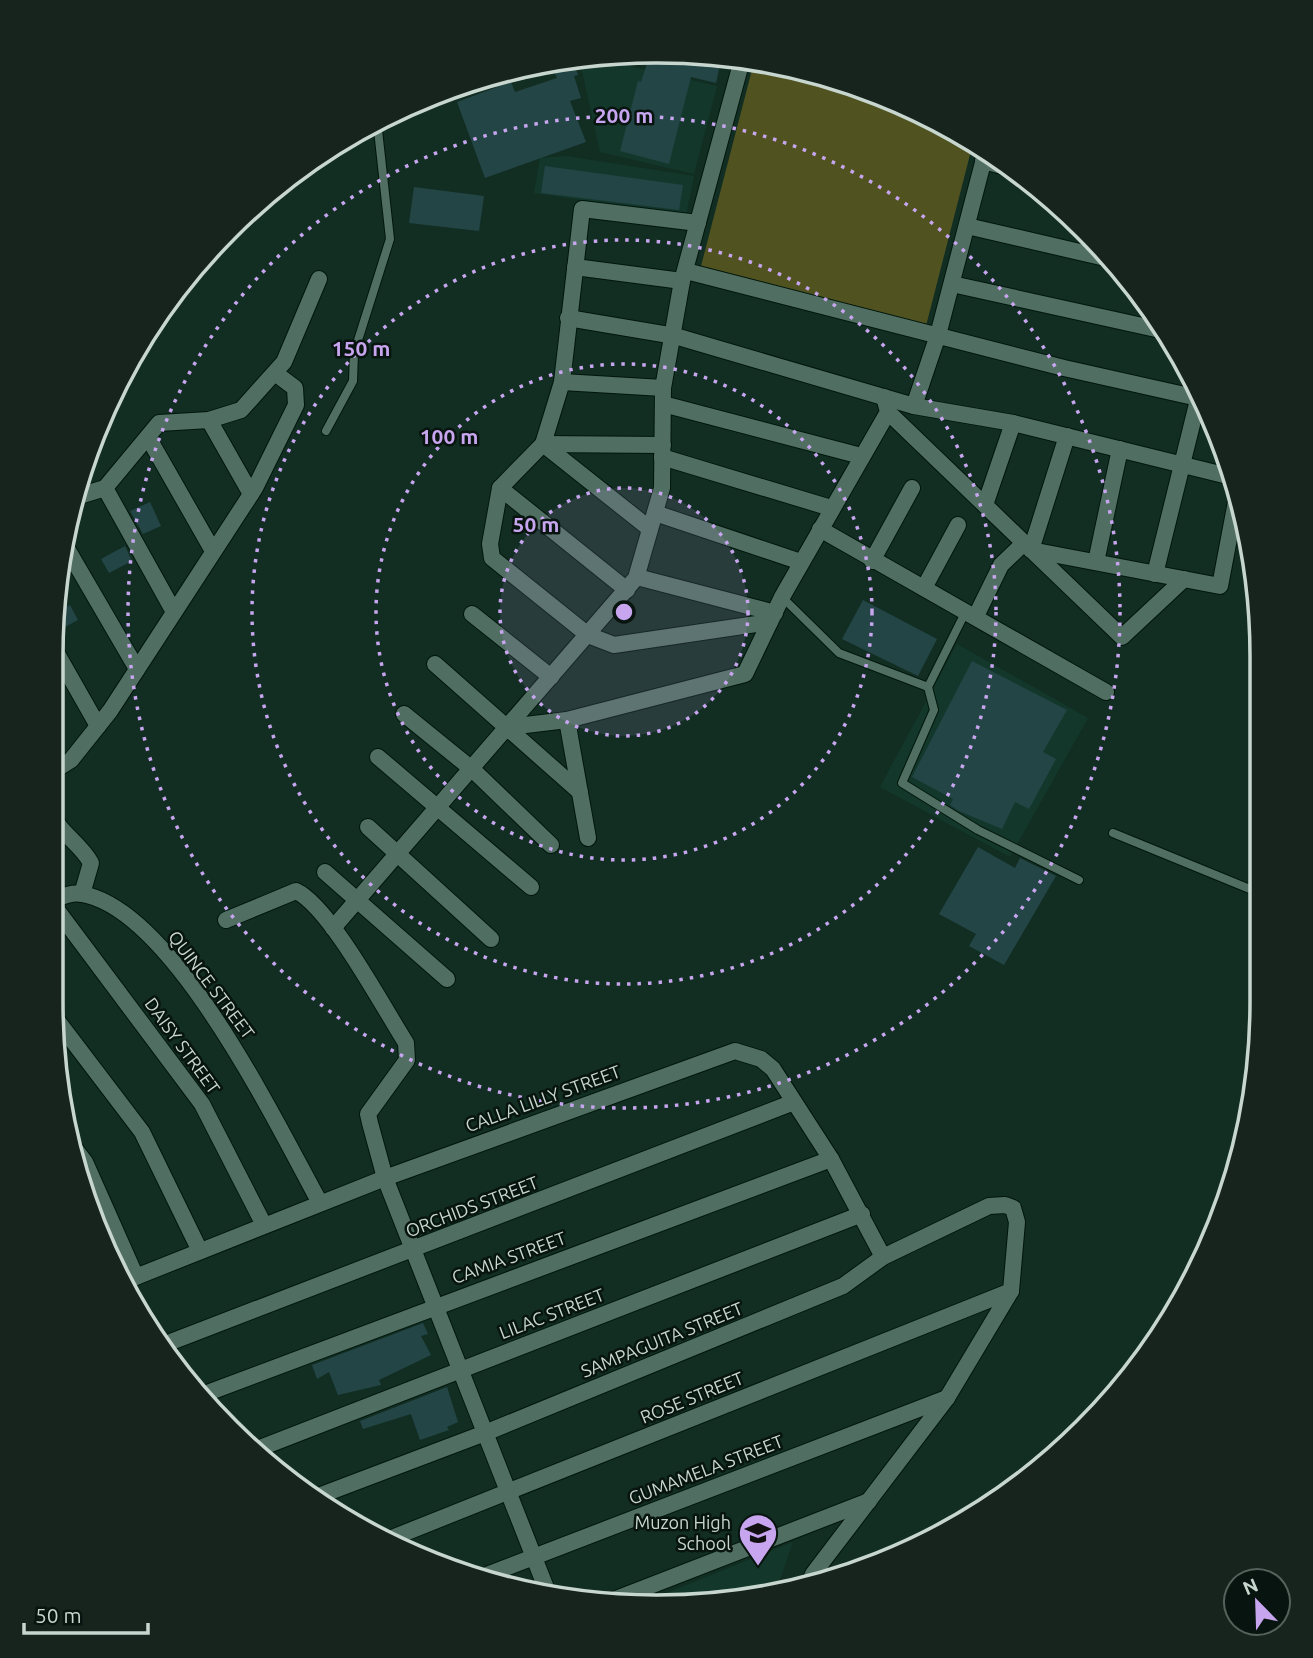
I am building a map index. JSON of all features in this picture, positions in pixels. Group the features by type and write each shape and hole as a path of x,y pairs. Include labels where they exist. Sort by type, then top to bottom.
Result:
{"street":[{"path":"333,928 473,770 632,583 662,488 663,396 684,276 740,69"},
{"path":"914,406 938,335 984,162"},
{"path":"698,223 582,209 562,382 542,444 500,488 489,544 492,558 588,635 604,642 624,645 772,617"},
{"path":"968,226 1094,255"},
{"path":"575,267 684,276 1189,395"},
{"path":"86,494 105,488 159,423 209,420 241,410 284,362 318,279"},
{"path":"952,284 1150,328"},
{"path":"568,318 674,335 886,405 914,406 1013,424 1221,474"},
{"path":"63,765 71,760 98,726 251,494 296,405 295,388 275,373"},
{"path":"562,382 663,396 861,456"},
{"path":"509,727 567,720 745,674 782,597 861,456 886,405"},
{"path":"886,405 1122,637 1184,579"},
{"path":"1155,573 1195,408"},
{"path":"209,420 251,494"},
{"path":"985,505 1013,424"},
{"path":"971,614 1001,565 1028,546 1067,436"},
{"path":"148,437 214,551"},
{"path":"542,444 662,451 831,508"},
{"path":"542,444 653,521 802,562"},
{"path":"1096,562 1120,449"},
{"path":"105,488 174,612"},
{"path":"500,488 632,583 772,617"},
{"path":"872,561 912,488"},
{"path":"1028,546 1220,586 1233,516"},
{"path":"924,588 958,525"},
{"path":"820,529 1106,692"},
{"path":"72,556 137,668"},
{"path":"472,614 551,677"},
{"path":"63,664 98,726"},
{"path":"435,664 579,792"},
{"path":"404,714 473,770 551,845"},
{"path":"567,720 588,838"},
{"path":"378,757 531,887"},
{"path":"368,827 491,939"},
{"path":"63,831 84,850 91,863 82,894 63,899"},
{"path":"325,872 447,979"},
{"path":"226,920 296,891 307,896 333,928 406,1043 407,1060 368,1114 384,1178 545,1585"},
{"name":"QUINCE STREET","path":"82,894 103,901 126,914 171,960 233,1042 320,1203"},
{"name":"DAISY STREET","path":"63,918 202,1104 264,1225"},
{"path":"64,1030 142,1132 200,1251"},
{"name":"CALLA LILLY STREET","path":"132,1279 384,1178 735,1051 761,1059 773,1069 831,1159 883,1256"},
{"name":"ORCHIDS STREET","path":"171,1342 794,1102"},
{"name":"CAMIA STREET","path":"209,1392 831,1159"},
{"path":"85,1163 123,1263"},
{"name":"SAMPAGUITA STREET","path":"325,1494 485,1433 843,1286 883,1256 989,1206 1005,1205 1013,1208 1017,1222 1011,1291"},
{"name":"LILAC STREET","path":"264,1447 862,1213"},
{"path":"813,1574 947,1398 1011,1291"},
{"name":"ROSE STREET","path":"398,1536 1011,1291"},
{"name":"GUMAMELA STREET","path":"494,1572 947,1398"},
{"path":"628,1594 869,1501"}],"lane":[{"path":"326,431 353,381 354,353 390,239 378,133"},
{"path":"782,597 839,653 928,687"},
{"path":"971,614 928,687 934,710 902,783 978,830 1079,880"},
{"path":"1113,832 1250,889"}],"shaded area":[{"path":"620,64 717,86 694,174 600,152 581,68"},
{"path":"752,71 847,94 919,124 970,153 926,326 700,270"},
{"path":"566,156 694,176 686,215 534,193 540,158"},
{"path":"957,644 1088,718 1010,857 880,787"},
{"name":"Muzon High School","path":"793,1542 779,1582 734,1590 662,1595"}],"building":[{"path":"647,63 720,67 716,83 691,77 669,164 620,151 638,81 641,82"},
{"path":"576,68 578,75 574,76 581,98 570,101 586,142 485,178 457,102 511,82 515,92 557,78 555,72"},
{"path":"545,166 683,185 679,210 541,193"},
{"path":"414,187 484,196 479,231 409,223"},
{"path":"150,502 161,526 143,534 130,511"},
{"path":"125,546 132,561 109,573 101,559"},
{"path":"863,600 937,639 918,676 842,639"},
{"path":"70,605 78,620 64,628 64,618 65,608"},
{"path":"972,661 1067,710 1043,752 1056,759 1029,809 1015,802 1002,829 959,811 950,805 953,799 912,777"},
{"path":"978,847 1015,868 1020,858 1056,876 1004,965 969,946 976,934 939,914"},
{"path":"423,1323 428,1334 421,1336 431,1355 379,1380 381,1385 338,1395 329,1372 317,1379 312,1365"},
{"path":"447,1387 458,1422 447,1427 449,1430 420,1440 411,1414 363,1429 360,1421"}],"place":[{"name":"Muzon High School","path":"758,1567"}]}
